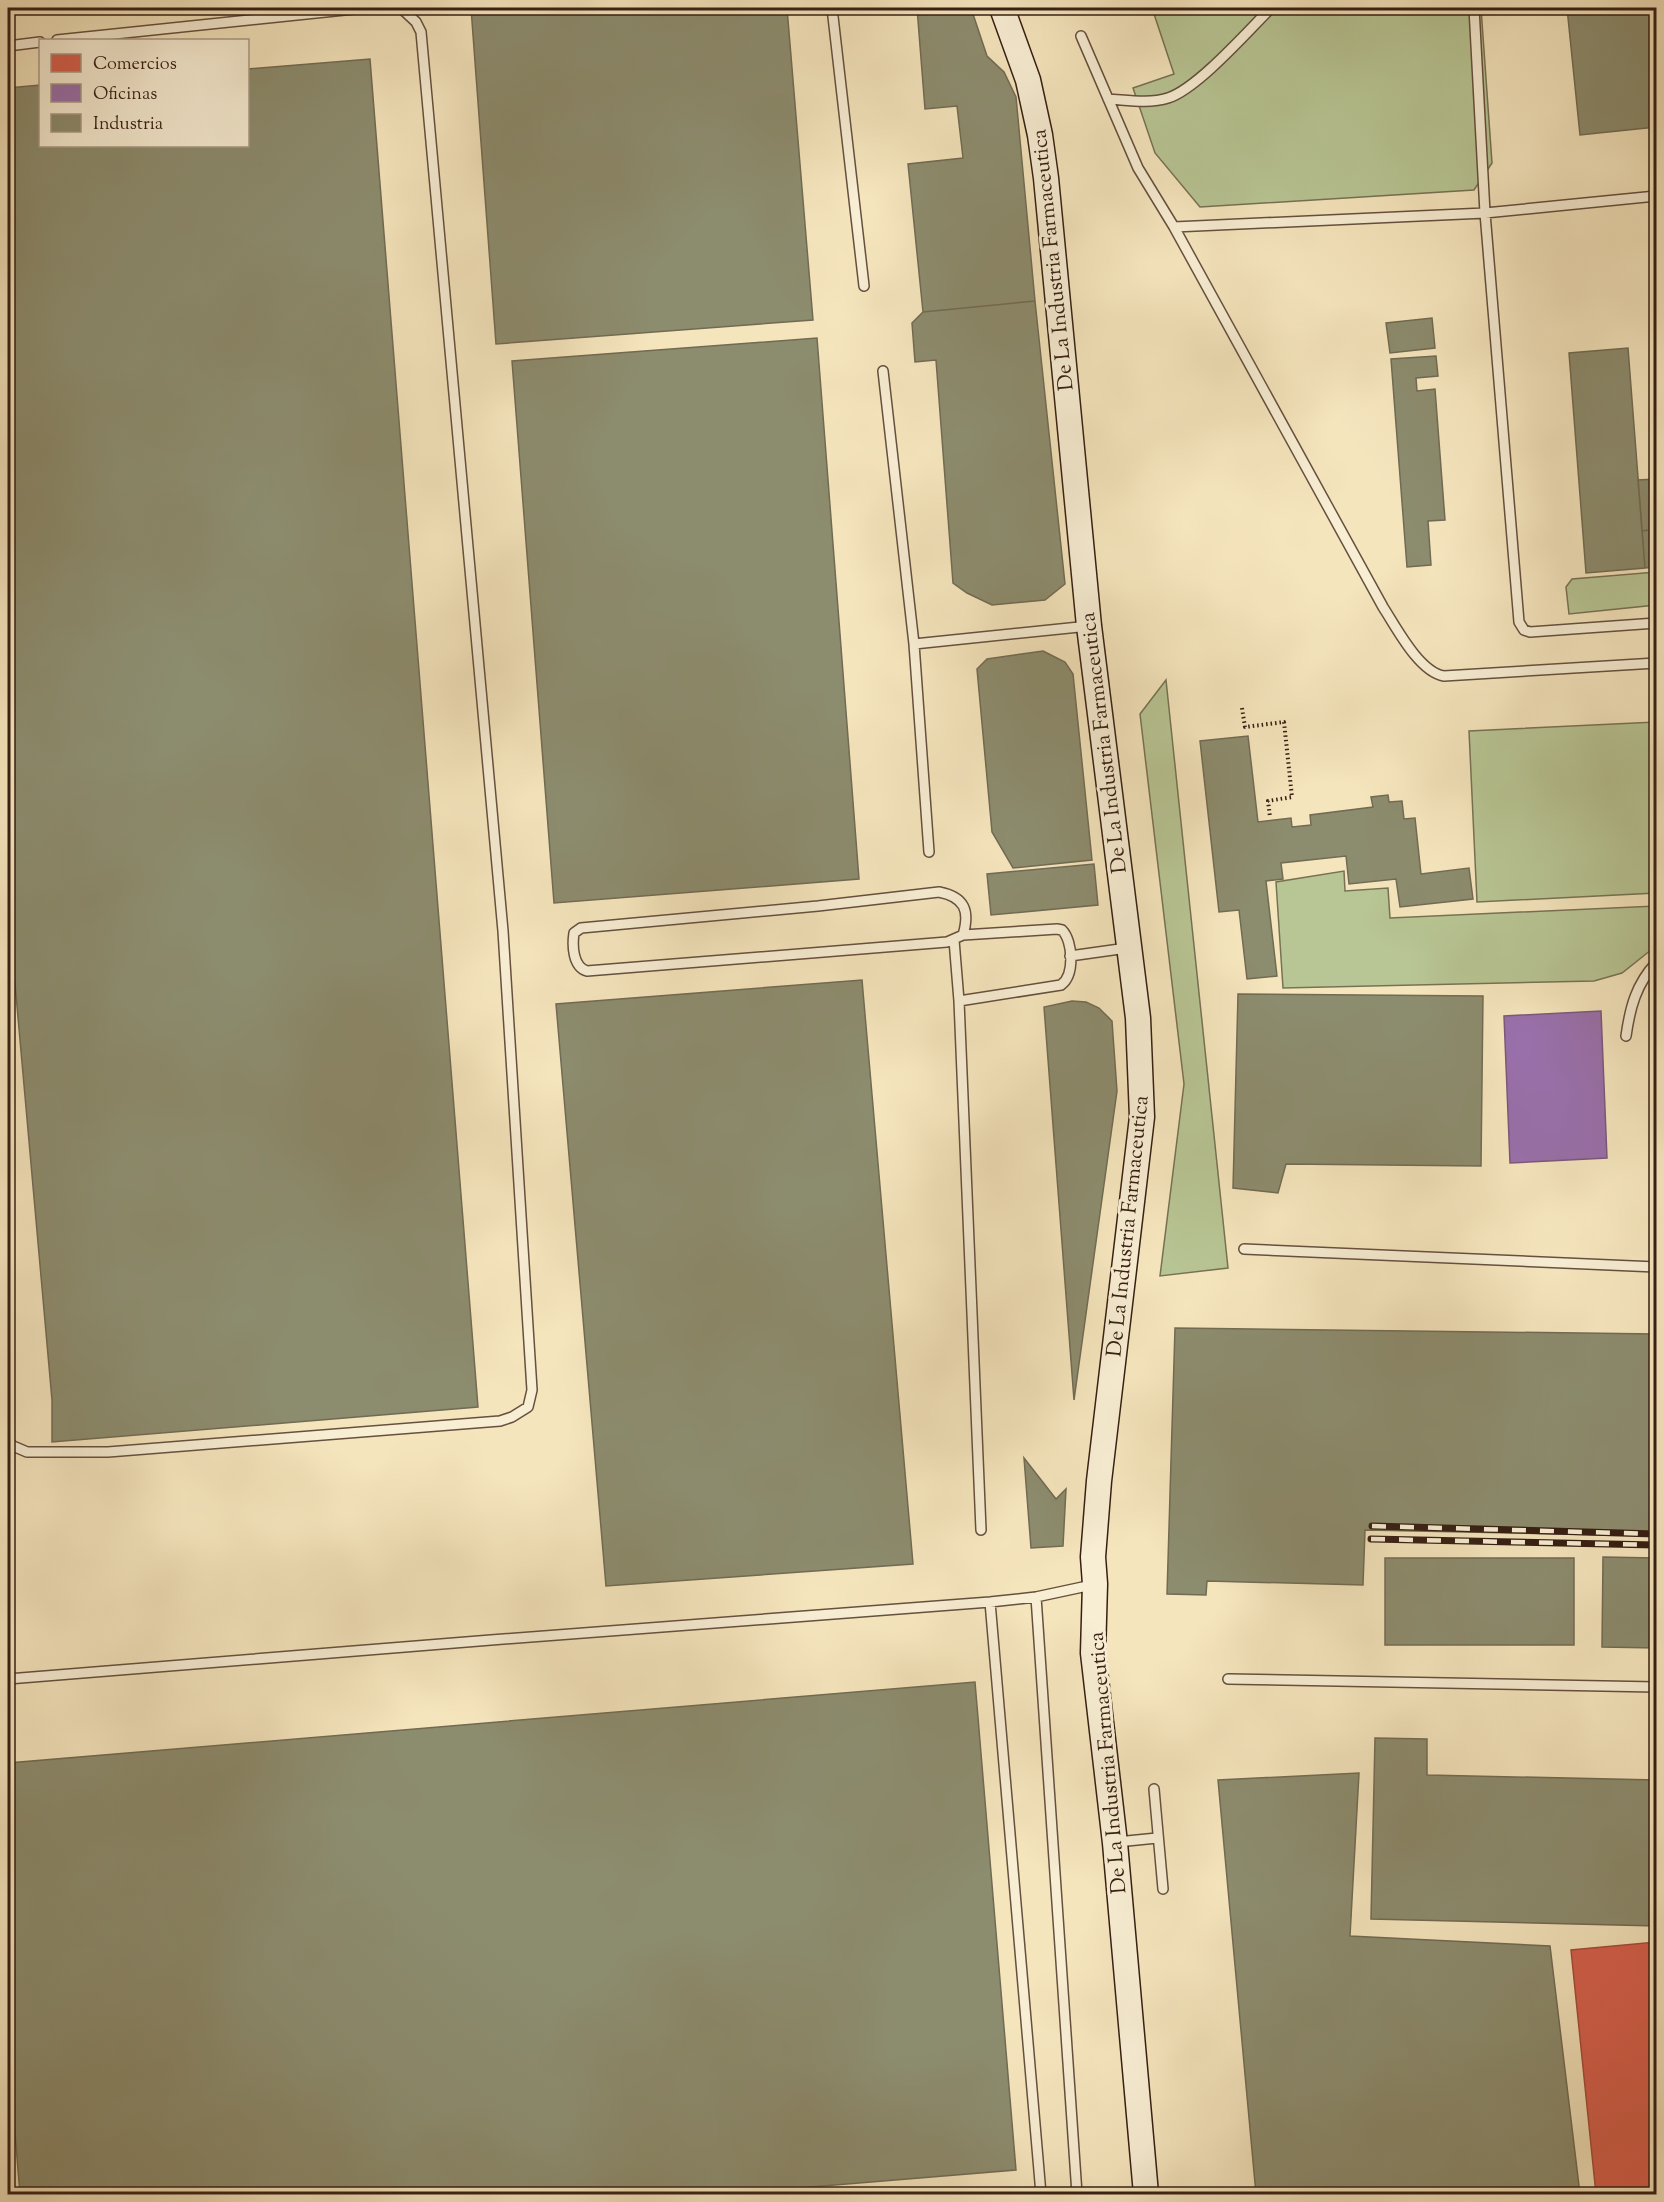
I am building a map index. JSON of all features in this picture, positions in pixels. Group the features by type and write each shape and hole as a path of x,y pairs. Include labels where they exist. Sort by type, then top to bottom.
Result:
{"main road":[{"name":"De La Industria Farmaceutica","path":"1002,8 1028,80 1040,135 1046,178 1089,626 1137,1018 1141,1071 1142,1117 1102,1450 1093,1557 1095,1584 1093,1653 1115,1843 1145,2194"}],"lane":[{"path":"67,39 364,8"},
{"path":"8,1442 27,1452 108,1452 500,1420 512,1417 528,1407 532,1390 498,872 421,32 416,22 401,8"},
{"path":"832,8 864,286"},
{"path":"1108,99 1152,101 1168,98 1184,90 1271,8"},
{"path":"1474,8 1485,213 1521,626 1530,632 1656,623"},
{"path":"1082,36 1138,168 1174,227 1383,607 1415,655 1430,671 1443,676 1656,663"},
{"path":"8,46 39,42"},
{"path":"1174,227 1485,213 1656,196"},
{"path":"883,371 914,644 929,852"},
{"path":"914,644 1089,626"},
{"path":"959,1001 1061,985 1069,977 1071,969 1066,935 1062,930 963,935 954,940 587,971 579,968 576,963 573,940 574,933 581,928 818,906 939,892 957,898 964,906 967,922 963,935"},
{"path":"954,940 959,1001 981,1530"},
{"path":"1070,956 1128,948"},
{"path":"1626,1036 1633,998 1647,973 1656,963"},
{"path":"1244,1249 1656,1267"},
{"path":"8,1679 990,1602 1036,1597 1095,1584"},
{"path":"1036,1597 1077,2194"},
{"path":"990,1602 1041,2194"},
{"path":"1228,1679 1656,1687"},
{"path":"1154,1790 1163,1889"},
{"path":"1115,1843 1157,1838"},
{"path":"1655,2015 1656,2026"},
{"path":"8,2180 9,2194"}],"path":[{"path":"1242,708 1245,726 1284,722 1292,797 1268,801 1270,817"}],"green space":[{"path":"1152,8 1481,8 1492,163 1474,190 1200,207 1155,153 1133,88 1174,74"},
{"path":"1656,572 1656,605 1569,614 1566,587 1572,579"},
{"path":"1166,680 1228,1268 1160,1276 1184,1084 1140,714"},
{"path":"1656,722 1656,893 1477,902 1469,731"},
{"path":"1344,871 1345,891 1388,888 1390,918 1656,906 1656,946 1622,973 1594,981 1283,988 1276,882"}],"building: Comercios":[{"path":"1656,1942 1656,2188 1596,2194 1571,1950"}],"building: Oficinas":[{"path":"1601,1011 1607,1158 1510,1163 1504,1016"}],"building: Industria":[{"path":"471,8 787,8 813,320 496,344"},
{"path":"917,8 971,8 987,56 1004,72 1016,97 1035,301 923,312 908,164 963,158 957,106 925,109"},
{"path":"1567,8 1656,8 1656,127 1580,135"},
{"path":"370,59 478,1407 52,1442 52,1400 8,905 8,88 39,85 39,147 249,147 249,69"},
{"path":"1035,301 1065,584 1045,600 992,605 967,593 953,583 936,360 915,362 912,323 923,312"},
{"path":"1432,318 1435,348 1390,353 1386,323"},
{"path":"817,338 859,879 554,903 512,361"},
{"path":"1628,348 1645,568 1586,573 1569,353"},
{"path":"1436,356 1438,376 1416,378 1417,391 1435,389 1445,520 1428,521 1431,565 1407,567 1391,359"},
{"path":"1656,479 1656,529 1642,531 1638,480"},
{"path":"1656,529 1656,567 1645,568 1642,531"},
{"path":"1043,651 1065,662 1073,674 1092,860 1013,868 992,832 977,669 987,659"},
{"path":"1248,736 1258,822 1291,818 1292,827 1311,825 1310,815 1373,807 1371,797 1388,795 1389,802 1402,801 1404,819 1415,818 1421,874 1469,868 1473,899 1400,907 1396,879 1349,884 1346,856 1281,863 1283,879 1266,881 1277,976 1247,979 1239,910 1219,912 1200,741"},
{"path":"1094,864 1098,905 991,915 987,874"},
{"path":"862,980 913,1564 606,1586 556,1004"},
{"path":"1238,994 1483,996 1481,1166 1286,1164 1278,1193 1233,1188"},
{"path":"1072,1001 1086,1002 1099,1008 1112,1021 1117,1091 1074,1400 1044,1007"},
{"path":"1175,1328 1656,1334 1656,1536 1365,1530 1363,1585 1207,1581 1206,1595 1167,1594"},
{"path":"1024,1458 1056,1499 1066,1489 1063,1546 1031,1548"},
{"path":"1603,1557 1656,1558 1656,1648 1602,1647"},
{"path":"1385,1558 1574,1558 1574,1645 1385,1645"},
{"path":"975,1682 1016,2170 726,2194 20,2194 8,2048 8,1763"},
{"path":"1375,1738 1427,1739 1427,1775 1656,1780 1656,1926 1371,1919"},
{"path":"1359,1773 1350,1936 1550,1946 1580,2194 1256,2194 1218,1780"}],"railway":[{"path":"1372,1526 1656,1534"},
{"path":"1371,1539 1656,1545"}]}
